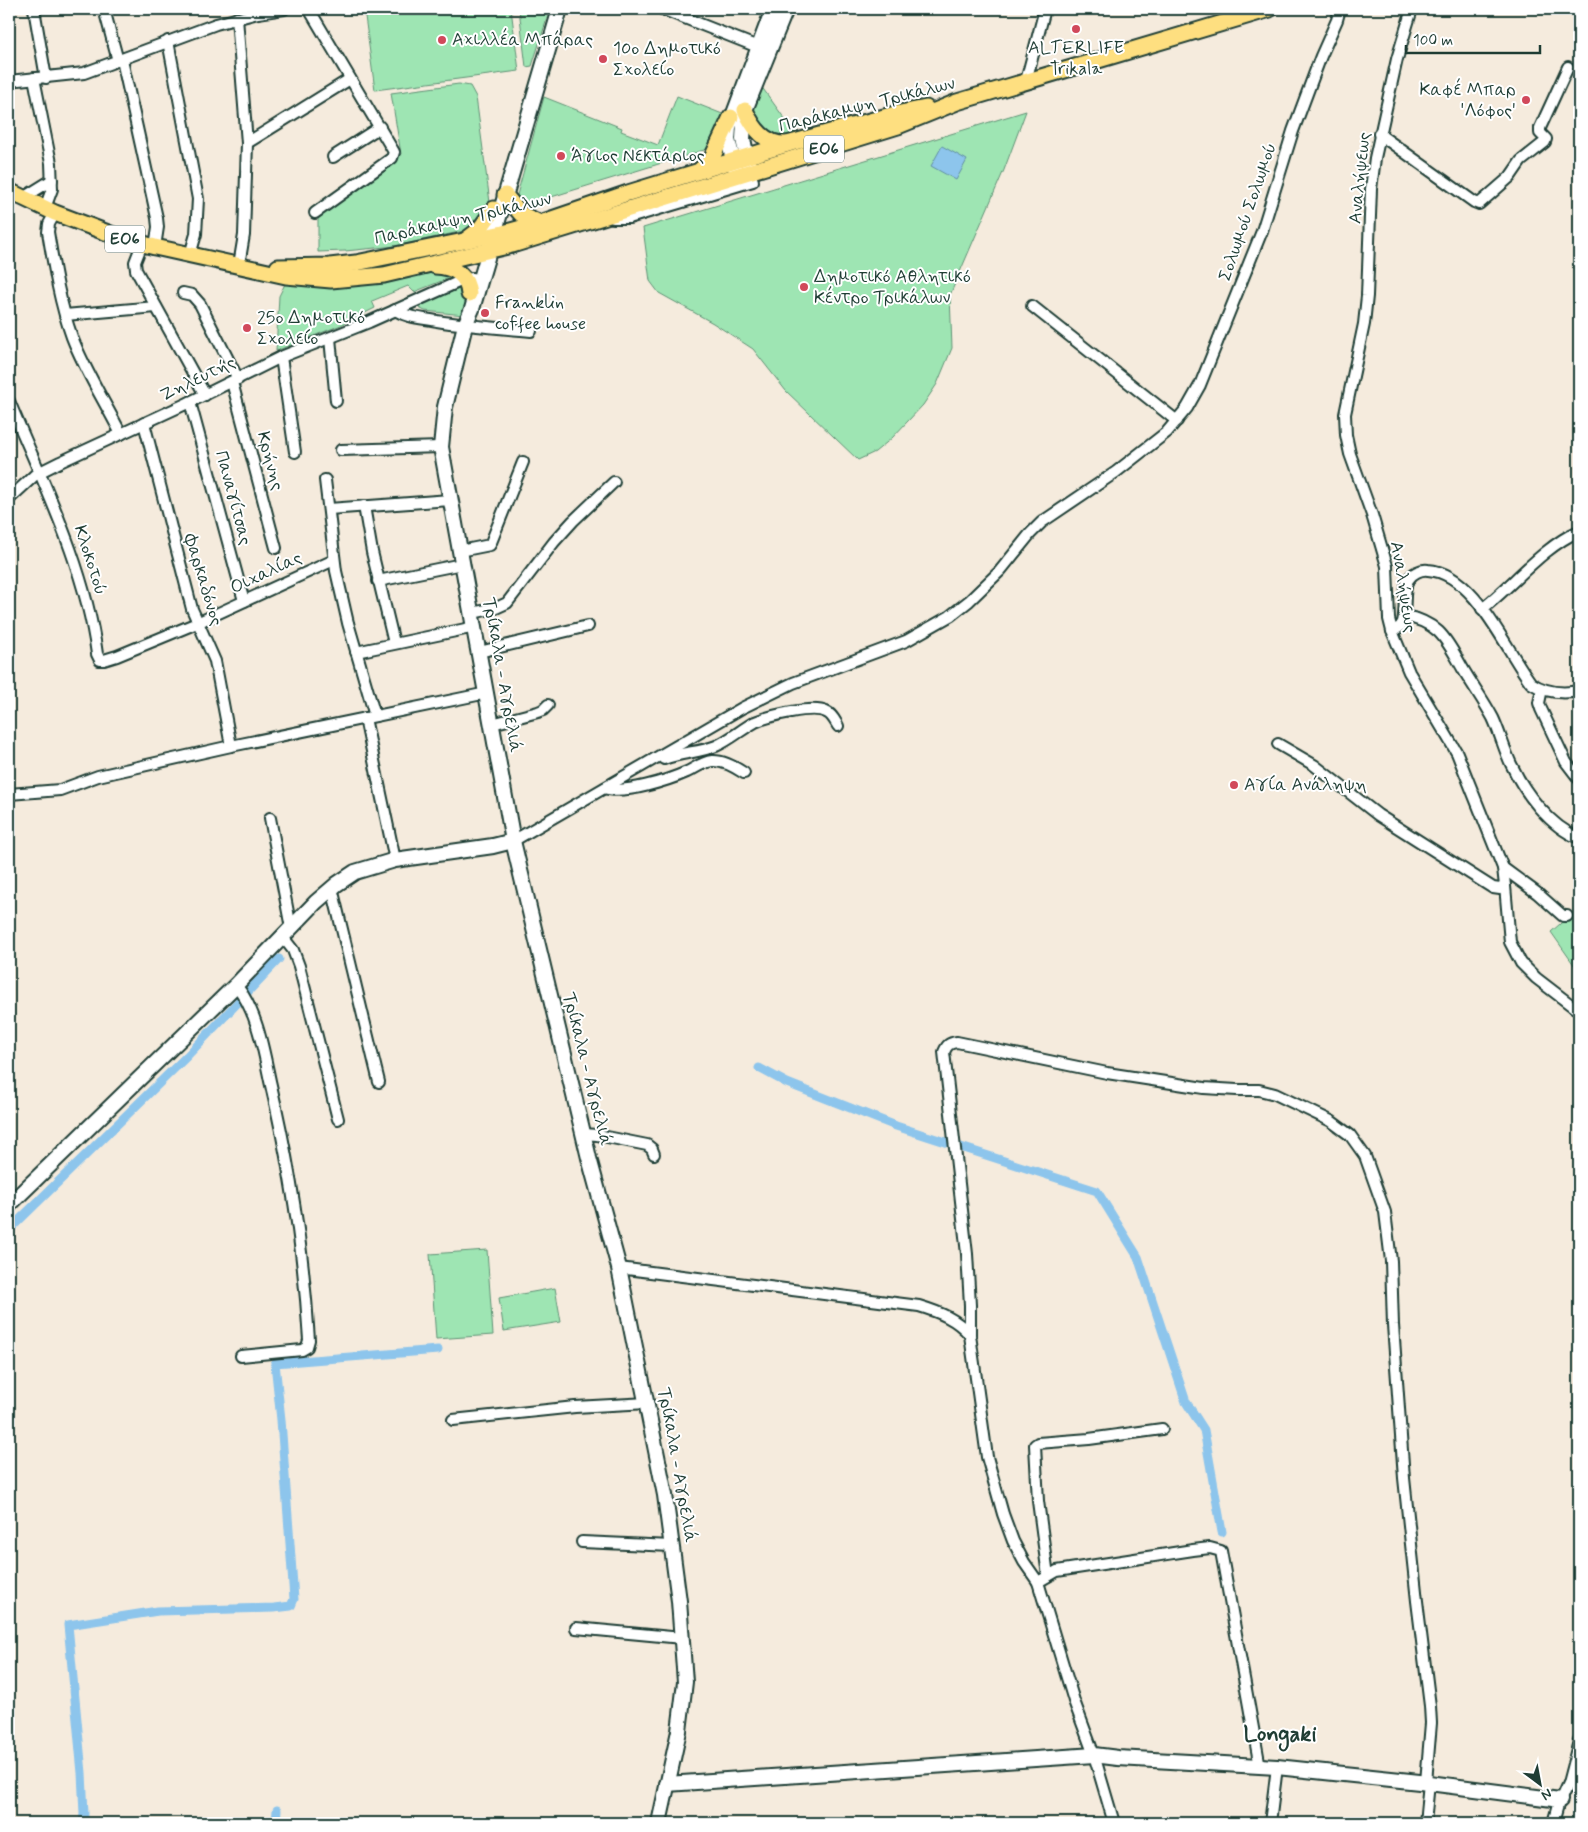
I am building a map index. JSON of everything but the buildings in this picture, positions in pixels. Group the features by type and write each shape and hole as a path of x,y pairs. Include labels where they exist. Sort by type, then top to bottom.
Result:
{"main road":[{"path":"487,244 519,149 560,9"},
{"path":"741,170 745,110 764,50 773,9"},
{"path":"697,172 711,160 786,9"},
{"name":"Παράκαμψη Τρικάλων","path":"9,190 23,198 98,230 148,246 190,255 243,266 306,267 356,263 465,241 487,244 540,223 697,172 741,170 791,143 895,114 957,102 1270,9"},
{"name":"ΕΟ6","path":"243,266 286,276 331,280 384,275 428,266 487,244 538,238 741,170 898,126 957,102"},
{"path":"745,110 753,126 764,138 775,143 791,143"},
{"path":"731,118 728,140 741,170"},
{"path":"487,244 494,209 506,167 519,149"},
{"path":"505,194 521,214 540,223"},
{"path":"465,241 479,230 494,209"},
{"name":"Τρίκαλα - Αγρελιά","path":"487,244 469,284 465,325 445,406 442,447 450,500 480,652 513,841 584,1134 619,1268 663,1481 682,1638 685,1695 659,1823"},
{"name":"Τρίκαλα - Αγρελιά","path":"465,325 472,309 487,244"},
{"path":"428,266 452,269 460,273 469,284"},
{"path":"9,1205 238,988 287,932 332,888 355,872 395,860 493,846 513,841"},
{"path":"667,1784 1094,1755 1277,1768 1428,1783 1560,1800"}],"street":[{"path":"34,9 46,78"},
{"path":"104,9 120,61 157,218 158,227 135,265 205,395"},
{"path":"9,80 84,74 237,18 248,12 284,9"},
{"path":"309,9 393,149 394,156 315,213"},
{"path":"1026,81 1046,9"},
{"name":"Σολωμού Σολωμού","path":"644,764 720,719 759,700 801,680 906,641 941,622 969,601 992,579 1042,522 1134,458 1167,432 1177,421 1200,384 1259,238 1293,131 1340,9"},
{"name":"Αναλήψεως","path":"1412,9 1397,59 1374,158 1364,324 1351,380 1345,424 1350,454 1372,515 1387,566 1389,619 1392,631 1409,672 1457,753 1503,868 1510,942 1521,964 1575,1008 1579,1008"},
{"path":"669,10 764,50"},
{"path":"237,18 247,143 243,266"},
{"path":"168,42 198,193 195,241 190,255"},
{"path":"1380,134 1479,204 1513,173 1521,161 1545,142 1546,139 1540,133 1540,128 1568,67"},
{"path":"34,78 49,150 52,180 48,232 65,315 76,346 121,434"},
{"path":"247,143 350,79"},
{"path":"333,157 380,127"},
{"path":"23,198 52,180"},
{"name":"Ζηλευτής","path":"9,499 27,481 40,472 205,395 281,357 395,310 469,284"},
{"name":"Κρήνης","path":"183,293 192,295 200,304 235,380 276,548"},
{"path":"1032,306 1177,421"},
{"path":"65,315 156,307"},
{"path":"395,310 411,317 465,325 531,331"},
{"path":"330,338 336,401"},
{"path":"281,357 295,452"},
{"name":"Κλοκοτού","path":"9,401 54,504 86,598 97,654 102,660"},
{"name":"Παναγίτσας","path":"190,402 244,601"},
{"name":"Φαρκαδόνος","path":"144,423 169,526 197,623 215,661 231,746"},
{"path":"341,450 442,447"},
{"path":"378,581 461,557 490,545 523,462"},
{"path":"325,480 334,560 370,717 395,860"},
{"path":"356,652 473,620 507,603 554,542 614,482"},
{"path":"329,509 450,500"},
{"path":"364,506 378,581 394,643"},
{"path":"1482,609 1553,546 1579,530"},
{"name":"Οιχαλίας","path":"102,660 117,656 197,623 334,560"},
{"path":"1392,631 1400,627 1404,616 1408,579 1414,573 1423,569 1434,570 1454,579 1468,590 1531,683 1542,689 1559,693 1579,691"},
{"path":"1404,616 1427,623 1445,638 1493,718 1517,777 1559,828 1579,838"},
{"path":"480,652 588,626"},
{"path":"1542,689 1539,703 1541,709 1566,762 1579,779"},
{"path":"9,794 60,790 98,776 231,746 487,693"},
{"path":"492,724 538,712 548,705"},
{"path":"513,841 644,764 651,764 674,754 714,747 756,722 781,714 812,710 825,711 831,715 838,726"},
{"path":"1278,744 1314,765 1378,816 1493,888 1500,889 1505,886"},
{"path":"605,788 621,789 648,785 713,761 729,764 744,773"},
{"path":"270,818 287,932 299,966 338,1120"},
{"path":"1503,868 1537,893 1563,916 1567,916"},
{"path":"332,888 379,1082"},
{"path":"238,988 253,1013 274,1095 289,1170 302,1261 309,1340 307,1347 302,1350 241,1356"},
{"path":"1114,1823 1038,1582 1024,1562 1013,1540 1003,1514 987,1457 970,1335 967,1254 944,1052 946,1046 957,1042 1107,1073 1204,1088 1259,1090 1275,1094 1331,1121 1350,1135 1365,1156 1385,1212 1391,1261 1393,1325 1404,1478 1416,1601 1430,1706 1431,1723 1426,1823"},
{"path":"584,1134 647,1145 654,1154"},
{"path":"619,1268 919,1306 948,1316 970,1335"},
{"path":"453,1420 575,1407 648,1403"},
{"path":"1048,1576 1038,1501 1035,1445 1038,1443 1162,1429"},
{"path":"582,1542 672,1546"},
{"path":"1038,1582 1057,1572 1175,1552 1210,1548 1221,1551 1260,1767"},
{"path":"576,1628 682,1638"},
{"path":"1553,1823 1560,1800 1568,1783 1579,1741"},
{"path":"1270,1823 1277,1768"}],"green space":[{"name":"Αχιλλέα Μπάρας","path":"364,9 511,9 519,71 375,90"},
{"path":"519,9 550,9 532,66 526,67"},
{"path":"459,84 470,86 476,97 491,210 468,230 396,246 318,252 318,214 401,154 391,93"},
{"path":"761,86 795,133 783,136 769,135 753,112"},
{"path":"677,96 725,115 714,147 522,206 517,195 544,97 622,128 621,131 658,145"},
{"name":"Δημοτικό Αθλητικό Κέντρο Τρικάλων","path":"1026,111 1004,170 950,295 952,348 937,384 923,405 892,438 875,452 858,460 786,391 753,349 713,323 659,293 650,281 643,228"},
{"path":"439,267 454,276 414,292 408,286 372,301 375,308 341,325 276,351 279,296 287,280"},
{"path":"463,287 467,296 464,315 425,311 419,308 423,304"},
{"path":"1579,907 1579,972 1551,932"},
{"path":"487,1250 493,1335 436,1339 430,1254"},
{"path":"555,1288 561,1322 504,1331 499,1298"}],"water":[{"path":"942,146 967,160 956,180 931,166"}],"waterway":[{"path":"9,1230 187,1056 279,959"},
{"path":"759,1068 787,1083 896,1126 1097,1191 1138,1257 1186,1402 1204,1430 1222,1532"},
{"path":"83,1823 82,1773 68,1625 158,1611 291,1606 294,1599 275,1363 438,1350"},
{"path":"276,1823 277,1810"}],"place":[{"name":"ALTERLIFE Trikala","path":"1076,29"},
{"name":"Αχιλλέα Μπάρας","path":"442,40"},
{"name":"10ο Δημοτικό Σχολείο","path":"603,59"},
{"name":"Καφέ Μπαρ 'Λόφος'","path":"1526,100"},
{"name":"Άγιος Νεκτάριος","path":"561,156"},
{"name":"Δημοτικό Αθλητικό Κέντρο Τρικάλων","path":"804,287"},
{"name":"Franklin coffee house","path":"485,313"},
{"name":"25ο Δημοτικό Σχολείο","path":"247,328"},
{"name":"Αγία Ανάληψη","path":"1234,785"}],"district":[{"name":"Longaki","path":"1280,1735"}]}
